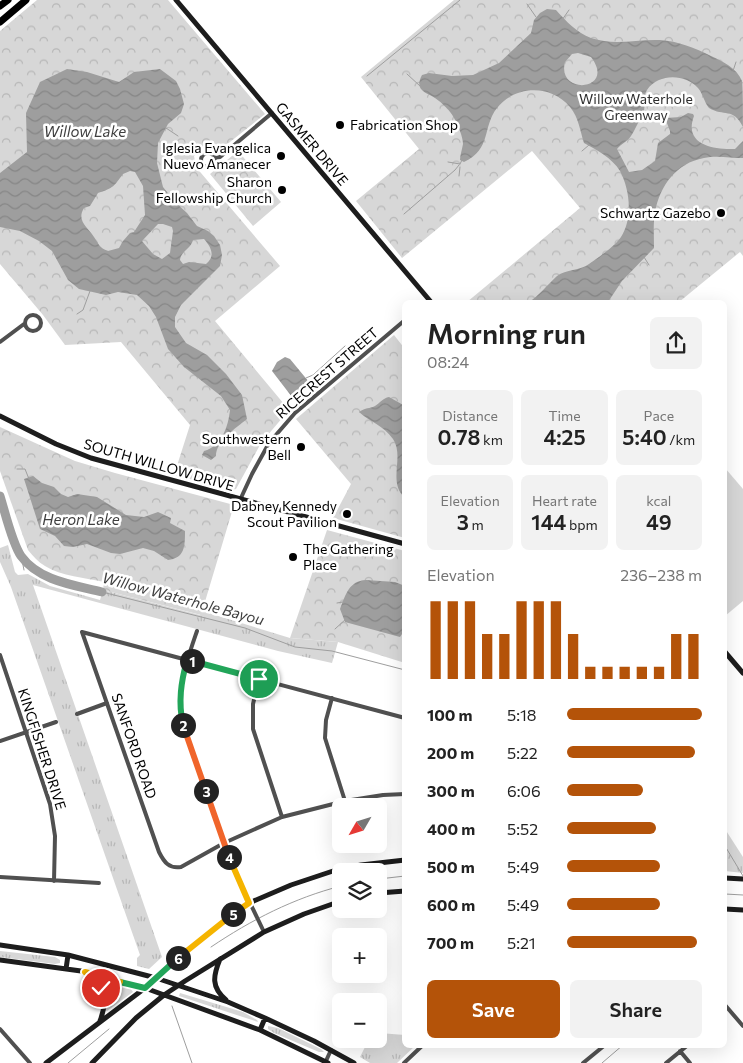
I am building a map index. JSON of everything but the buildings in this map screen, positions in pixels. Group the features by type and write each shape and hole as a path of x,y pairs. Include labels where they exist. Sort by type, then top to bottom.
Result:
{"highway":[{"path":"0,6 8,0"},
{"path":"0,22 23,2"}],"main road":[{"name":"GASMER DRIVE","path":"176,0 426,300"},
{"name":"SOUTH WILLOW DRIVE","path":"0,416 56,444 91,458 402,543"},
{"path":"727,654 743,673"},
{"path":"46,1063 145,988 204,937 249,903 291,885 336,870 402,860"},
{"path":"727,878 741,879"},
{"path":"387,892 402,891"},
{"path":"92,1063 136,1018 177,986 264,932 304,914 332,904"},
{"path":"727,909 743,910"},
{"path":"0,945 68,955 156,978 228,1002 265,1018 354,1063"},
{"path":"66,969 68,955"},
{"path":"220,958 214,980 215,988 228,1002"},
{"path":"0,960 85,972 145,988 260,1030 326,1062"},
{"path":"85,972 96,982 103,995 103,1013 99,1022"},
{"path":"260,1030 265,1018"}],"street":[{"path":"214,158 220,157 272,113"},
{"path":"0,342 24,324 26,317 29,315 37,315 41,321 40,327 33,331 27,330 24,324"},
{"name":"RICECREST STREET","path":"240,500 269,442 295,413 402,323"},
{"path":"198,631 187,660 181,688 181,714 185,732 224,843 253,912 264,932"},
{"name":"SANFORD ROAD","path":"187,660 82,632 159,852 167,865 175,868 181,866 224,843"},
{"name":"KINGFISHER DRIVE","path":"0,655 50,804 55,836 54,881"},
{"path":"187,660 402,717"},
{"path":"259,679 253,704 253,729 282,817"},
{"path":"332,698 326,720 325,738 327,750 344,798"},
{"path":"77,714 107,703"},
{"path":"0,741 56,722"},
{"path":"364,798 402,794"},
{"path":"224,843 282,817 332,804"},
{"path":"0,877 99,883"},
{"path":"727,1007 743,1026"},
{"path":"0,1029 30,1063"},
{"path":"404,1063 420,1048"},
{"path":"583,1063 600,1048"},
{"path":"666,1063 684,1048"},
{"path":"326,1062 331,1050"},
{"path":"680,1051 690,1063"}],"green space":[{"path":"37,0 168,0 265,114 220,150 207,146 201,147 194,156 196,167 280,266 215,321 289,410 261,443 236,489 233,490 174,475 190,425 121,342 65,345 43,315 0,264 0,31"},
{"name":"Willow Waterhole Greenway","path":"454,0 743,0 743,256 740,252 681,300 469,300 580,208 532,151 402,258 356,201 419,149 361,77"},
{"path":"238,151 281,202 253,226 210,174"},
{"path":"394,335 402,345 402,537 333,518 351,484 296,419"},
{"path":"0,427 75,461 234,505 201,615 103,590 104,582 58,572 38,561 28,550 0,471"},
{"path":"727,470 743,489 743,601 727,614"},
{"path":"327,530 402,550 402,662 338,642 290,638"},
{"path":"8,545 15,572 18,575 28,574 50,586 100,600 103,590 200,615 202,611 290,638 338,642 332,663 278,651 33,585 162,957 149,969 137,966 137,958 140,955 11,587 0,562 0,548"},
{"path":"727,832 743,857 743,873 727,871"},
{"path":"0,951 55,957 60,960 60,963 0,957"},
{"path":"98,980 131,989 133,992 107,1011 105,1010 105,991"},
{"path":"180,993 243,1012 258,1022 179,996"},
{"path":"268,1026 278,1028 324,1052 319,1052 274,1033 268,1029"},
{"path":"387,1034 402,1035 402,1048 413,1048 397,1063 370,1063 360,1057 364,1048 387,1048"}],"water":[{"path":"547,9 556,10 576,30 591,38 609,42 660,40 686,45 720,60 737,72 742,81 743,127 736,117 709,108 698,88 686,80 672,77 665,78 652,84 647,90 642,116 630,138 617,149 629,172 642,170 655,161 658,143 670,134 665,118 681,117 688,113 694,116 693,134 702,144 710,147 735,149 743,141 743,158 704,158 685,165 671,177 657,202 654,248 622,281 609,300 531,300 557,276 585,266 618,241 625,229 629,213 628,195 620,171 609,158 584,143 577,120 570,107 562,99 543,91 533,90 513,95 505,100 492,115 479,151 464,162 460,160 463,144 459,127 448,109 424,92 419,84 422,75 429,73 452,76 473,75 499,63 531,33 534,20","holes":["578,53 591,57 597,68 597,77 592,82 584,85 576,84 569,80 565,73 565,62 572,54"]},
{"name":"Willow Lake","path":"67,69 87,72 119,82 134,72 160,69 176,81 180,89 184,104 181,113 168,124 158,143 157,163 163,187 197,226 214,236 220,245 222,255 220,266 181,305 175,317 175,327 186,343 207,355 226,374 242,395 247,419 223,440 219,445 216,456 211,460 202,455 204,451 220,440 228,423 230,410 221,396 184,367 168,349 156,317 149,306 137,295 118,292 106,295 79,289 68,280 52,251 39,241 20,231 0,227 0,173 27,152 26,113 40,82","holes":["130,171 135,172 143,186 145,215 134,232 130,233 119,248 108,251 103,249 84,224 81,217 82,213 84,208 90,206 98,193 111,188 123,174","158,224 172,227 170,253 162,259 153,254 142,241","204,239 209,245 212,255 206,264 189,262 183,264 180,260 182,254 193,240"]},
{"path":"285,357 290,359 310,385 298,396 292,397 272,371 277,362"},
{"path":"389,397 402,404 402,494 397,485 397,454 393,439 385,430 359,412 375,406 383,399"},
{"name":"Heron Lake","path":"33,476 68,497 77,494 97,497 126,515 144,517 158,512 171,518 170,523 185,531 185,542 181,554 174,559 168,560 154,551 143,548 120,554 111,553 87,544 73,547 64,546 55,536 40,529 24,479"},
{"path":"360,581 395,582 402,585 402,634 400,637 345,622 340,609 346,593"}],"waterway":[{"path":"367,76 460,0"},
{"path":"527,4 536,17"},
{"path":"562,20 569,10"},
{"path":"733,71 736,62"},
{"path":"407,74 420,86"},
{"path":"166,128 178,136"},
{"path":"582,151 589,145"},
{"path":"448,162 460,164 462,160"},
{"path":"404,214 459,165"},
{"path":"459,176 460,167"},
{"path":"644,257 649,265"},
{"path":"77,314 83,310 90,291"},
{"path":"306,378 313,375 345,346"},
{"path":"17,469 25,469 29,479"},
{"name":"Willow Waterhole Bayou","path":"0,496 15,543 21,556 28,564 47,577 102,592"},
{"path":"21,555 24,570"},
{"name":"Willow Waterhole Bayou","path":"102,592 245,628 295,647 332,651 402,669"},
{"path":"337,603 343,602"},
{"path":"335,629 346,619"},
{"name":"Willow Waterhole Bayou","path":"727,849 743,876"},
{"path":"387,878 402,876"},
{"path":"211,947 273,911 332,889"},
{"path":"727,894 743,895"},
{"path":"172,1006 192,1063"},
{"path":"68,1063 109,1029"},
{"path":"602,1063 620,1048"}],"place":[{"name":"Fabrication Shop","path":"340,125"},
{"name":"Iglesia Evangelica Nuevo Amanecer","path":"281,156"},
{"name":"Sharon Fellowship Church","path":"282,190"},
{"name":"Schwartz Gazebo","path":"721,213"},
{"name":"Southwestern Bell","path":"301,447"},
{"name":"Dabney Kennedy Scout Pavilion","path":"347,514"},
{"name":"The Gathering Place","path":"293,557"}],"route":[{"path":"101,988 85,972 145,988 204,937 249,903 224,843 185,732 180,701 187,660 259,679"}]}
